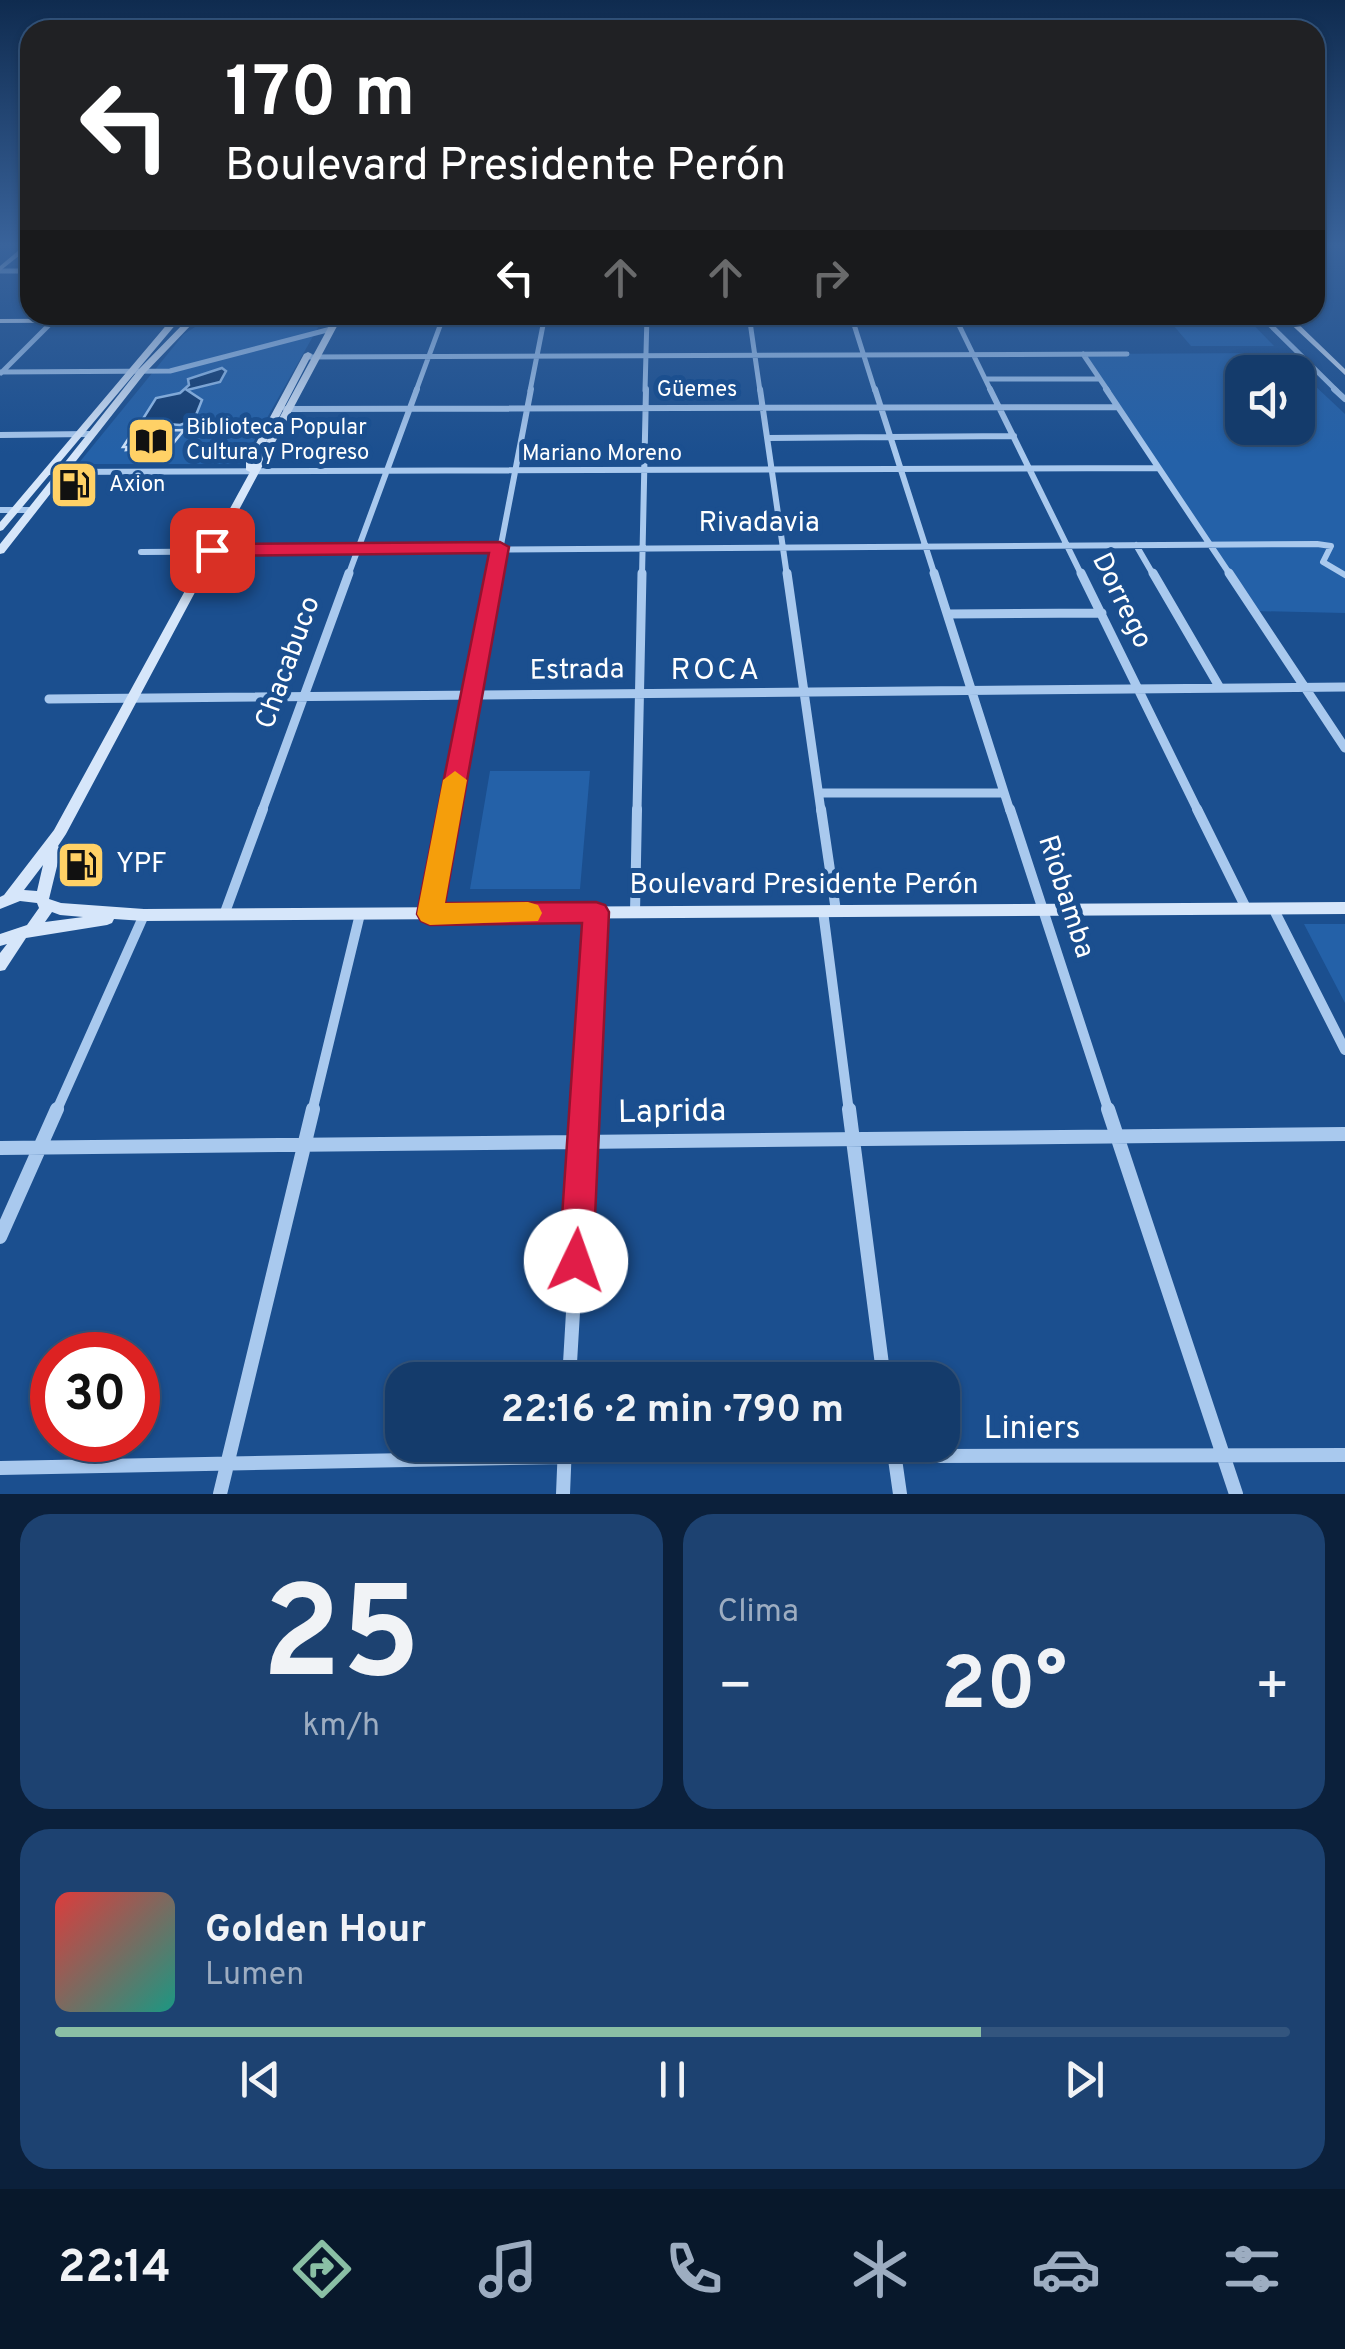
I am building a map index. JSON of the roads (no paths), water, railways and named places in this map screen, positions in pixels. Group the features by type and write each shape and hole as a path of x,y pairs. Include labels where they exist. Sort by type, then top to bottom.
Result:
{"street":[{"path":"1,373 46,325"},
{"path":"0,528 169,325"},
{"path":"0,551 142,371 192,325"},
{"path":"326,331 328,325"},
{"path":"252,473 254,457 331,325"},
{"name":"Chacabuco","path":"224,915 440,325"},
{"path":"430,914 543,325"},
{"path":"635,912 647,325"},
{"path":"751,325 820,793 850,1139 881,1362"},
{"name":"Riobamba","path":"854,325 1042,910 1236,1494"},
{"name":"Dorrego","path":"959,325 1246,908"},
{"path":"1270,325 1345,399"},
{"path":"1295,325 1345,373"},
{"path":"1,373 170,371 326,331"},
{"path":"1083,354 1345,748"},
{"path":"311,358 1126,354"},
{"path":"986,379 1099,379"},
{"name":"Güemes","path":"283,409 1116,407"},
{"path":"3,902 60,834 252,473 262,462 283,409"},
{"path":"0,434 90,434"},
{"path":"768,438 1014,436"},
{"path":"223,472 254,457"},
{"name":"Mariano Moreno","path":"47,472 1158,468"},
{"path":"0,510 33,510"},
{"name":"Rivadavia","path":"141,552 1328,544 1332,550 1324,562 1345,575"},
{"path":"1136,545 1220,688"},
{"path":"948,614 1102,613"},
{"name":"Estrada","path":"49,699 1345,687"},
{"path":"820,793 1004,793"},
{"path":"0,965 44,915 43,901 60,834"},
{"name":"Boulevard Presidente Perón","path":"3,902 29,894 60,909 144,916"},
{"path":"1273,908 1345,1050"},
{"name":"Boulevard Presidente Perón","path":"0,940 57,924 144,916 1345,908"},
{"path":"570,1362 596,912"},
{"path":"220,1494 360,914"},
{"path":"0,1237 144,916"},
{"name":"Laprida","path":"0,1148 1345,1134"},
{"name":"Liniers","path":"960,1453 1345,1456"},
{"name":"Liniers","path":"0,1468 385,1458"},
{"path":"563,1494 564,1462"},
{"path":"895,1462 900,1494"}],"place":[{"name":"Biblioteca Popular Cultura y Progreso","path":"151,441"},
{"name":"Axion","path":"74,485"},
{"name":"YPF","path":"81,865"}],"district":[{"name":"ROCA","path":"716,671"}]}
